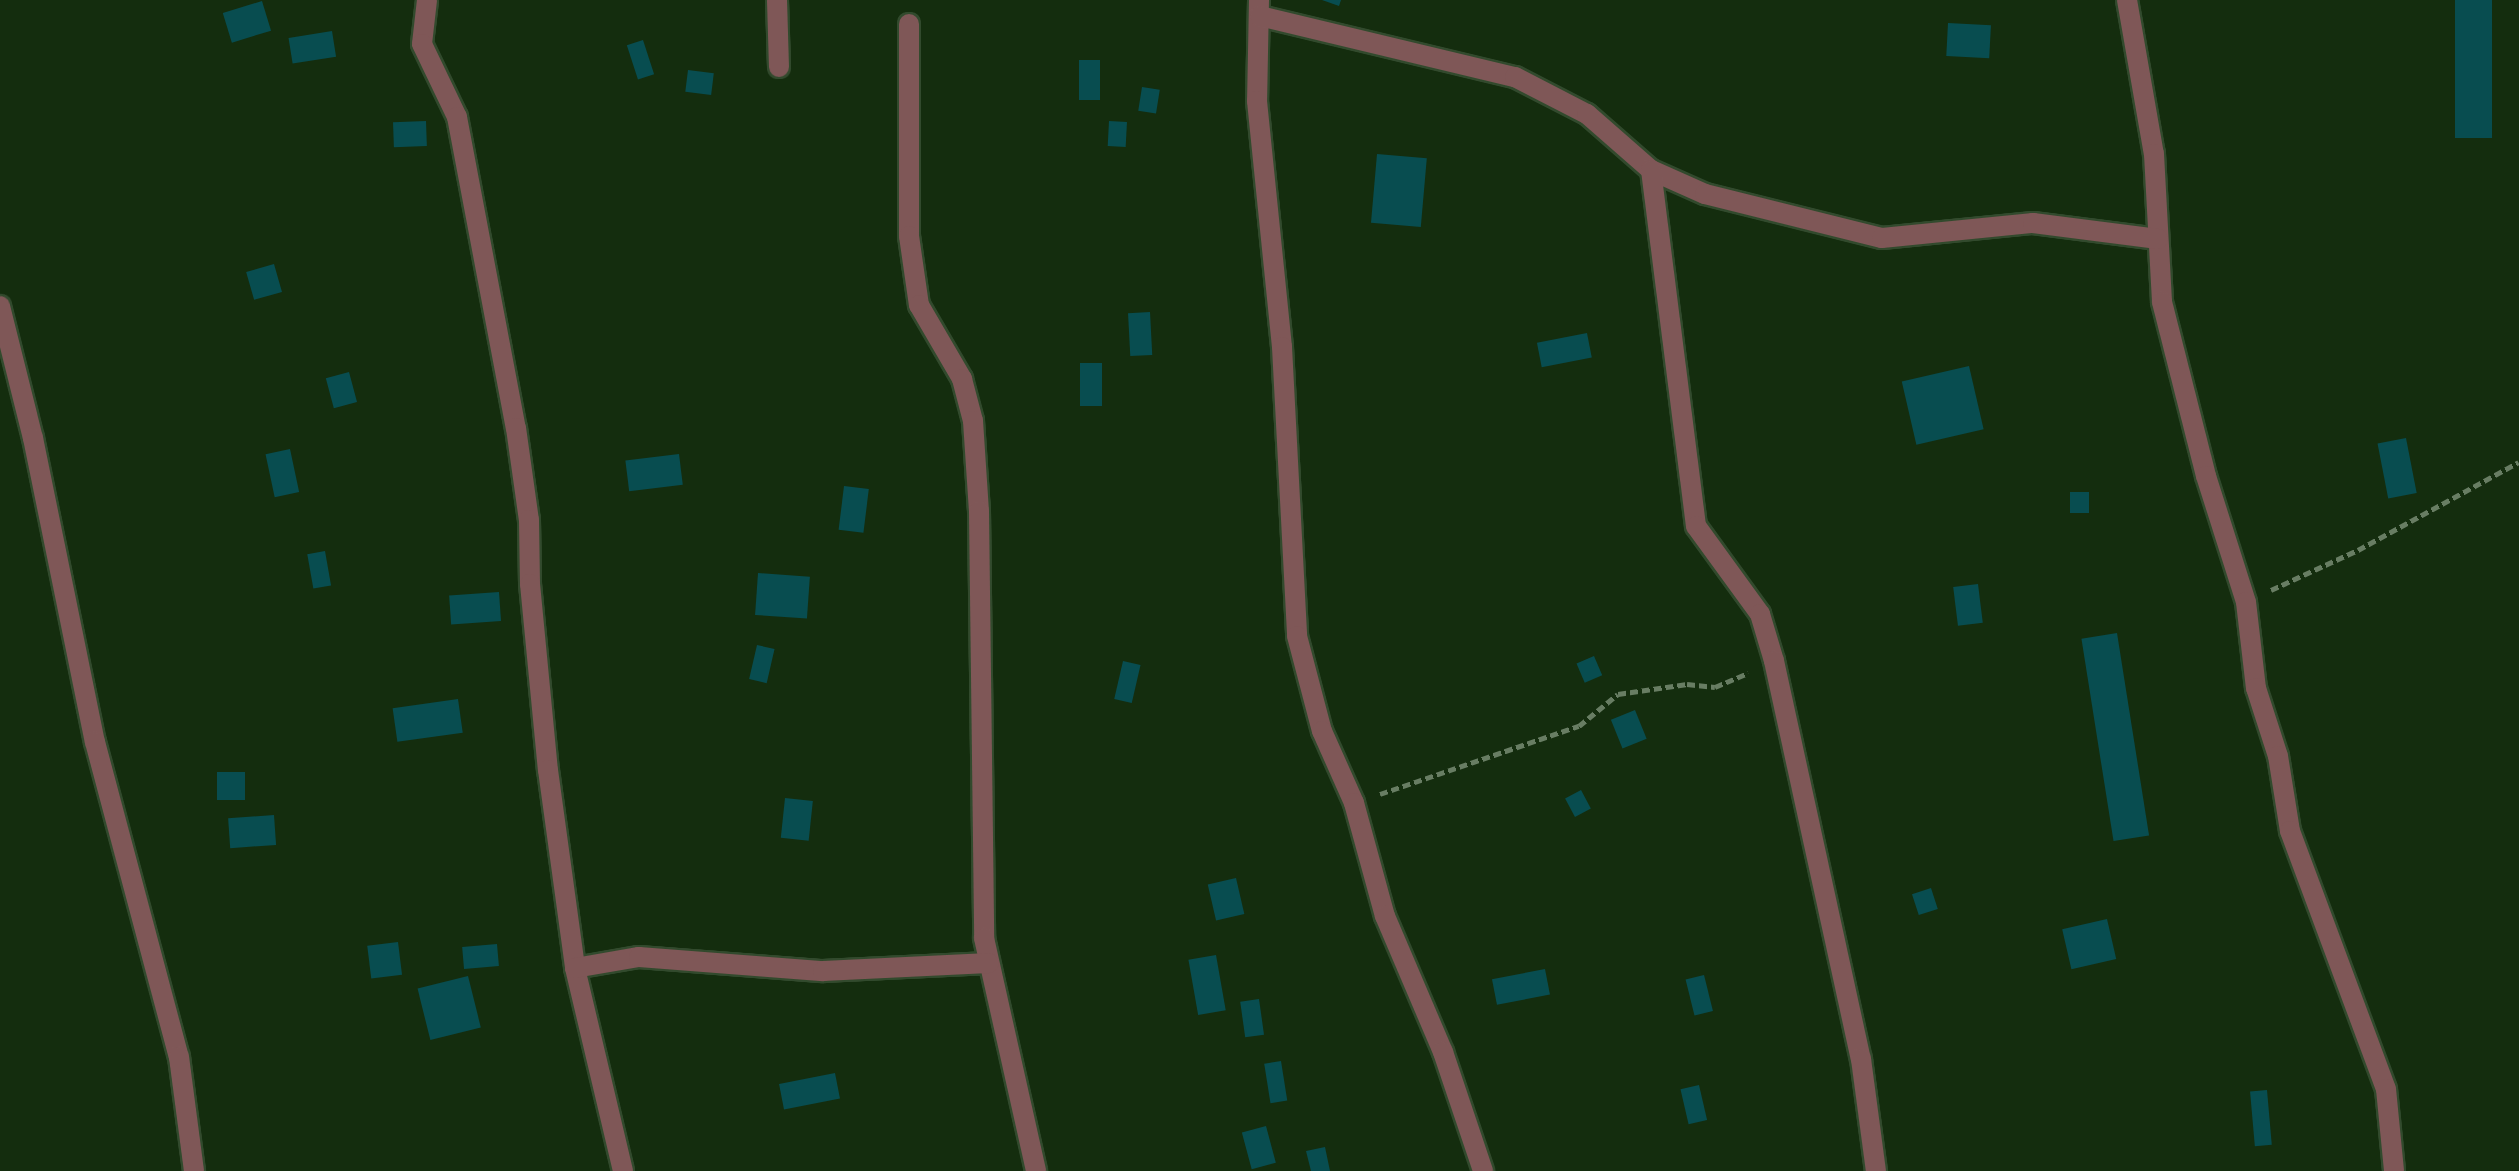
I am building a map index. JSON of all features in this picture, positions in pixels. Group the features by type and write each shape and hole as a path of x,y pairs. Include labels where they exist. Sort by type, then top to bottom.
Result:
{"street":[{"path":"427,0 422,44 457,117 516,428 529,520 530,584 548,770 575,968 623,1171"},
{"path":"777,0 779,67"},
{"path":"2127,0 2154,154 2165,316 2206,476 2246,602 2256,688 2278,756 2290,831 2386,1089 2394,1171"},
{"path":"1483,1171 1443,1052 1389,929 1354,803 1322,731 1297,636 1282,347 1257,101 1260,8 1515,77 1587,114 1651,170 1705,194 1882,238 2033,223 2158,239"},
{"path":"909,24 909,236 919,305 962,379 973,421 979,511 981,862 989,963 1036,1171"},
{"path":"1651,170 1696,526 1760,614 1774,661 1861,1059 1876,1171"},
{"path":"0,306 33,438 95,742 179,1057 194,1171"},
{"path":"575,968 639,957 823,971 989,963"}],"path":[{"path":"2246,602 2358,550 2519,462"},
{"path":"1354,803 1579,726 1618,694 1687,684 1715,687 1774,661"}],"building":[{"path":"1322,0 1341,0 1339,6"},
{"path":"2455,0 2492,0 2492,138 2455,138"},
{"path":"262,1 271,31 232,43 223,13"},
{"path":"1948,23 1991,25 1989,58 1946,56"},
{"path":"332,31 336,57 293,64 289,38"},
{"path":"643,40 654,74 638,79 627,45"},
{"path":"1079,60 1100,60 1100,100 1079,100"},
{"path":"688,70 714,73 711,95 685,92"},
{"path":"1142,87 1160,90 1156,114 1138,111"},
{"path":"426,121 427,146 394,147 393,122"},
{"path":"1109,121 1127,122 1126,147 1108,146"},
{"path":"1377,154 1427,158 1421,227 1371,223"},
{"path":"274,264 282,292 254,300 246,272"},
{"path":"1150,312 1152,355 1130,356 1128,313"},
{"path":"1587,333 1592,358 1542,367 1537,343"},
{"path":"1080,363 1102,363 1102,406 1080,406"},
{"path":"1969,366 1984,429 1916,445 1902,382"},
{"path":"349,372 357,402 334,408 326,378"},
{"path":"2406,438 2417,493 2388,499 2378,444"},
{"path":"290,449 299,492 275,497 266,454"},
{"path":"679,454 683,485 629,491 625,461"},
{"path":"844,486 869,489 863,533 839,530"},
{"path":"2070,492 2089,492 2089,513 2070,513"},
{"path":"325,551 331,585 313,589 307,554"},
{"path":"758,573 810,577 807,619 755,615"},
{"path":"1978,584 1983,623 1958,626 1953,587"},
{"path":"499,592 501,621 451,624 449,595"},
{"path":"2117,633 2149,835 2114,841 2081,639"},
{"path":"757,645 775,649 767,683 749,679"},
{"path":"1594,656 1602,675 1585,683 1577,663"},
{"path":"1123,661 1141,665 1132,703 1114,699"},
{"path":"458,699 463,733 397,742 393,708"},
{"path":"1635,710 1647,739 1623,748 1611,720"},
{"path":"217,772 245,772 245,800 217,800"},
{"path":"1581,790 1591,809 1575,817 1565,798"},
{"path":"785,798 813,801 809,841 781,838"},
{"path":"274,815 276,845 230,848 228,818"},
{"path":"1236,878 1244,914 1216,921 1208,885"},
{"path":"1931,888 1938,909 1919,915 1912,894"},
{"path":"2107,919 2116,959 2071,969 2062,929"},
{"path":"398,942 402,975 371,979 367,946"},
{"path":"497,944 499,966 464,969 462,947"},
{"path":"1216,955 1226,1010 1198,1015 1188,960"},
{"path":"1545,969 1550,995 1497,1005 1492,979"},
{"path":"1704,975 1713,1011 1695,1015 1686,980"},
{"path":"468,976 481,1027 430,1040 418,989"},
{"path":"1259,999 1264,1035 1245,1037 1240,1002"},
{"path":"1281,1061 1287,1101 1270,1103 1264,1064"},
{"path":"835,1073 840,1099 784,1109 779,1084"},
{"path":"1699,1085 1707,1120 1689,1124 1680,1089"},
{"path":"2267,1090 2272,1145 2255,1146 2250,1091"},
{"path":"1266,1126 1276,1163 1252,1169 1242,1132"},
{"path":"1325,1147 1330,1171 1311,1171 1306,1151"}]}
